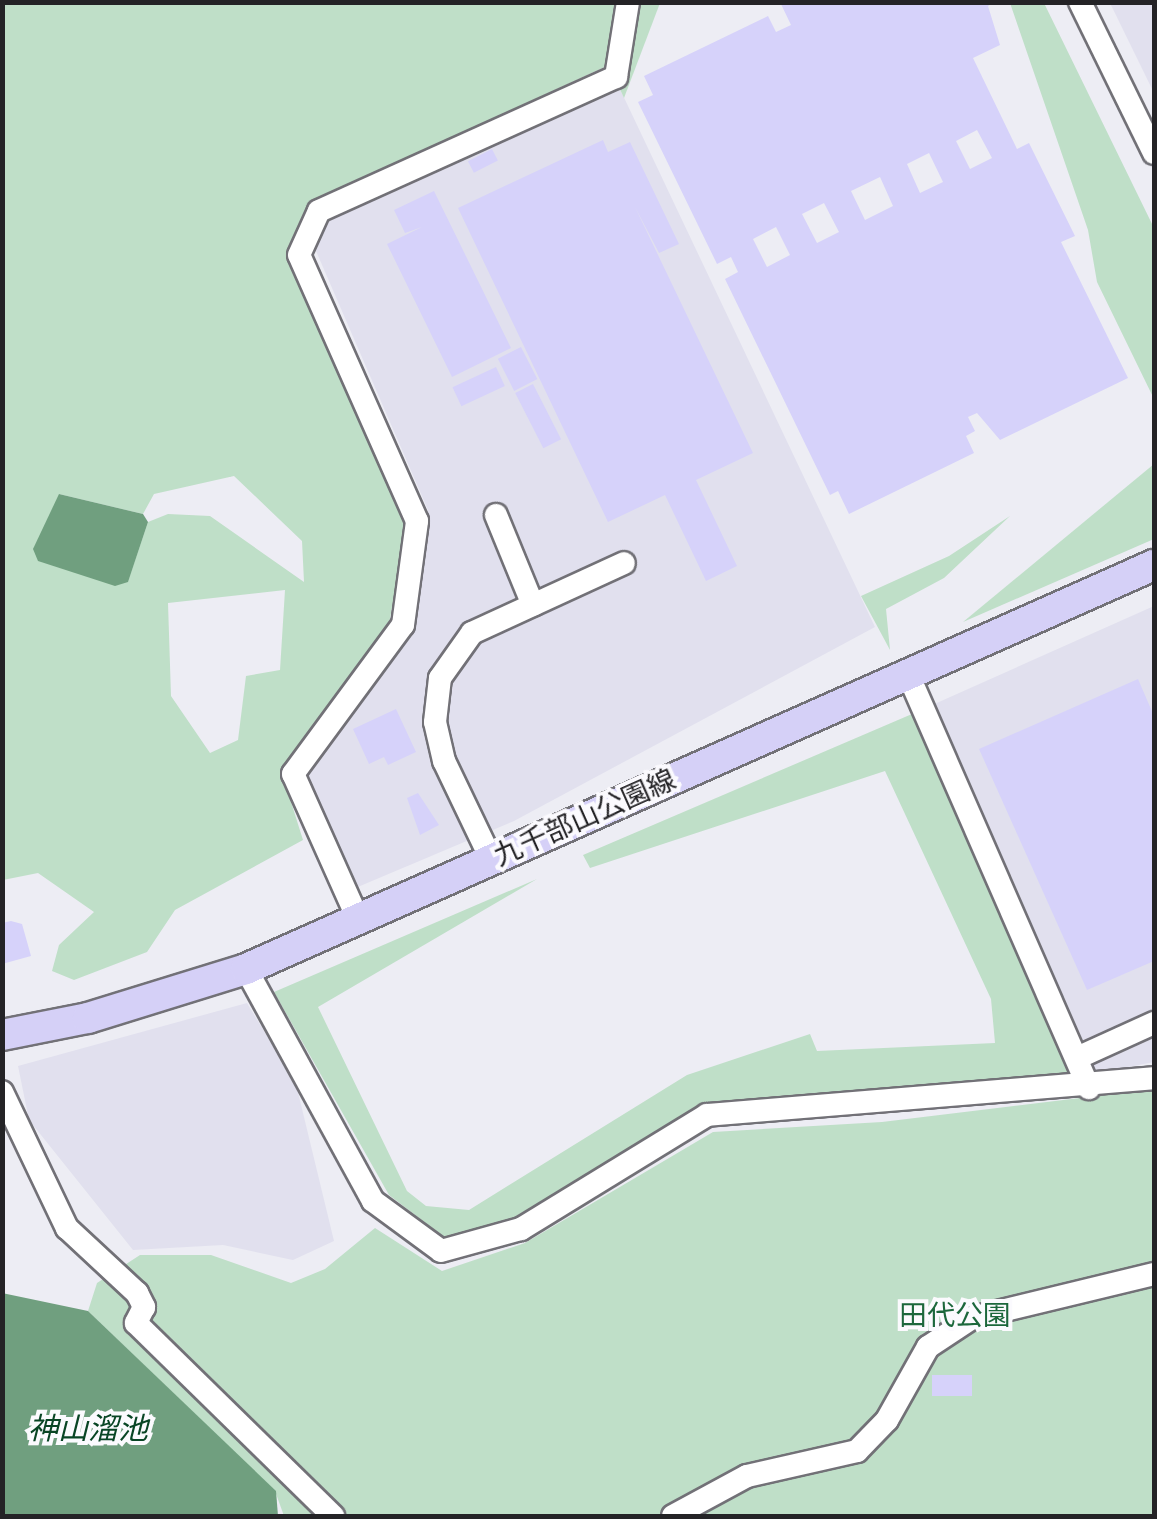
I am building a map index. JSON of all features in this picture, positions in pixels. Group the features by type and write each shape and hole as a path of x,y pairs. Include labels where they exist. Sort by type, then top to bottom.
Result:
{"main road":[{"name":"九千部山公園線","path":"2,1035 88,1018 246,969 1154,565"}],"street":[{"path":"358,919 293,774 402,625 418,522 299,255 319,211 616,76 628,2"},
{"path":"1080,2 1154,153"},
{"path":"496,515 533,604"},
{"path":"491,860 444,761 435,722 440,678 472,633 624,562"},
{"path":"908,674 1089,1088"},
{"path":"246,969 373,1201 441,1251 521,1230 707,1115 1089,1088 1154,1078"},
{"path":"1077,1058 1154,1023"},
{"path":"2,1092 67,1228 137,1293 144,1308 136,1323 333,1516"},
{"path":"673,1516 747,1476 857,1451 887,1420 928,1347 972,1318 1154,1274"}],"shaded area":[{"path":"1110,3 1154,3 1154,93"},
{"path":"619,87 875,627 514,821 353,889 304,779 415,627 428,510 316,251 331,212"},
{"path":"1154,606 1154,1062 1077,1077 912,714"},
{"path":"247,1003 296,1084 334,1241 293,1260 223,1245 133,1250 29,1120 18,1066"}],"green space":[{"path":"2,3 619,3 609,65 312,202 290,254 408,519 389,624 281,770 303,840 175,910 147,952 74,980 52,971 59,945 94,912 38,873 3,880","holes":["234,476 302,541 304,582 210,516 168,514 148,522 128,581 59,494 143,514 154,494","285,590 280,670 246,676 238,740 210,753 171,696 168,603"]},
{"path":"635,3 660,3 624,98 619,87"},
{"path":"1010,3 1044,3 1154,228 1154,399 1097,282 1088,230"},
{"path":"1154,464 1154,539 963,622"},
{"path":"1010,516 944,578 886,609 890,650 861,596 949,556"},
{"path":"912,714 1077,1077 701,1105 514,1222 444,1237 389,1195 274,992 537,879 318,1007 407,1191 426,1206 469,1210 687,1075 810,1034 817,1051 995,1043 991,999 885,771 590,868 583,855"},
{"name":"田代公園","path":"1154,1089 1154,1516 284,1516 275,1491 88,1311 97,1283 140,1255 211,1255 291,1283 325,1269 375,1228 442,1271 525,1243 713,1132 882,1122"}],"water":[{"path":"59,494 143,514 148,522 128,582 115,586 38,561 33,549"},
{"name":"神山溜池","path":"2,1293 88,1311 276,1491 278,1516 3,1516"}],"building":[{"path":"780,2 994,2 988,6 1000,45 973,58 1017,149 1029,143 1075,236 1061,242 1128,378 1000,440 977,413 968,417 975,431 966,436 974,453 849,514 838,491 830,495 725,279 738,272 731,257 717,264 638,102 653,95 644,76 768,16 776,32 791,25","holes":["977,130 992,158 970,169 956,141","929,153 943,182 920,193 907,164","880,177 893,206 865,220 851,191","824,203 839,232 817,243 802,214","776,227 790,255 767,267 753,239"]},
{"path":"603,140 608,152 630,142 679,244 659,253 635,207 753,453 696,480 737,566 706,581 665,495 608,522 458,208"},
{"path":"492,149 498,161 474,173 468,161"},
{"path":"434,191 511,348 452,377 387,244 422,227 405,233 394,210"},
{"path":"521,347 537,379 514,391 498,359"},
{"path":"496,367 505,386 461,406 452,387"},
{"path":"533,384 561,439 543,448 515,393"},
{"path":"1138,679 1154,716 1154,961 1087,990 979,749"},
{"path":"396,709 416,752 388,765 384,757 369,764 353,729"},
{"path":"418,793 439,825 420,835 407,798"},
{"path":"2,923 22,924 31,956 2,964"},
{"path":"932,1375 972,1375 972,1396 932,1396"}]}
